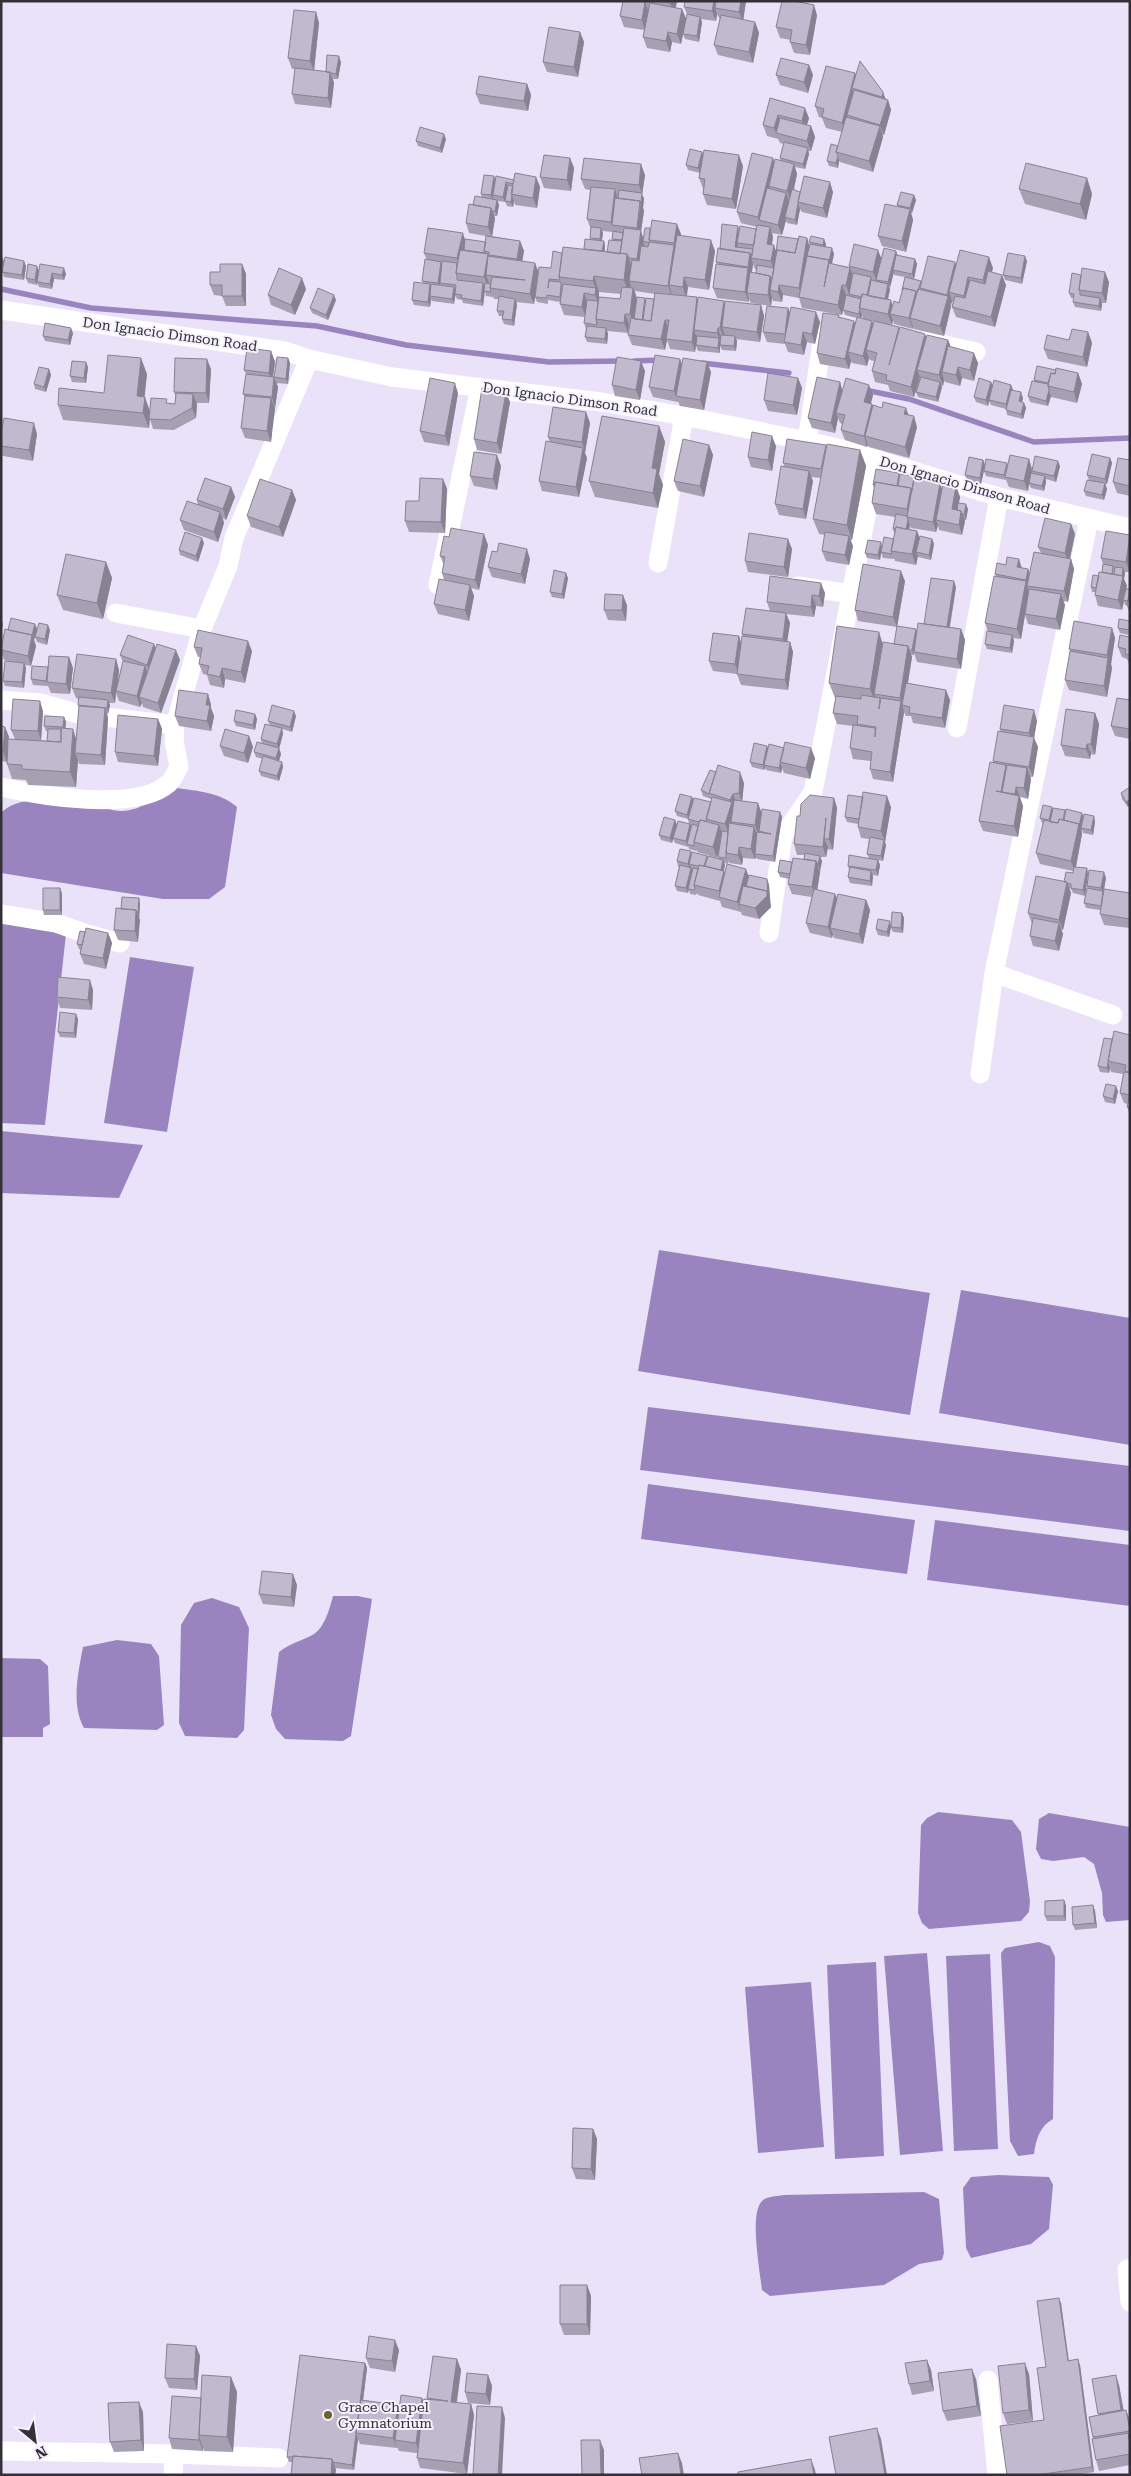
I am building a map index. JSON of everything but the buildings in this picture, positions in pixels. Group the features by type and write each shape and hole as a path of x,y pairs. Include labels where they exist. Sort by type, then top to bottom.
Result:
{"street":[{"name":"Don Ignacio Dimson Road","path":"1,310 285,351 309,360 392,377 602,402 684,416 807,441 877,459 999,498 1130,528"},
{"path":"807,441 825,320"},
{"path":"908,336 976,352"},
{"path":"1,787 34,794 99,800 145,796 169,783 179,768 174,741 175,725 202,629 228,566 234,538 309,360"},
{"path":"438,585 480,387"},
{"path":"658,563 684,416"},
{"path":"769,933 783,836 813,792 877,459"},
{"path":"957,728 999,498"},
{"path":"980,1074 994,973 1089,519"},
{"path":"788,584 851,594"},
{"path":"116,613 202,629"},
{"path":"1,700 41,703 80,714 175,725"},
{"path":"1,914 56,922 87,934 120,943"},
{"path":"994,973 1113,1015"},
{"path":"1127,2269 1130,2302"},
{"path":"988,2380 997,2475"},
{"path":"1,2451 280,2458"},
{"path":"173,2475 174,2454"}],"shaded area":[{"path":"170,787 214,795 237,807 225,887 209,899 163,899 1,873 1,813 9,807 19,803 42,800 67,801 122,811 148,803"},
{"path":"1,923 66,934 45,1125 1,1123"},
{"path":"130,957 194,967 167,1132 104,1123"},
{"path":"1,1131 143,1145 119,1198 1,1193"},
{"path":"659,1250 930,1293 910,1415 638,1371"},
{"path":"961,1290 1130,1318 1130,1445 939,1413"},
{"path":"648,1407 1130,1466 1130,1531 640,1470"},
{"path":"648,1484 915,1520 907,1574 641,1539"},
{"path":"935,1520 1130,1545 1130,1606 927,1580"},
{"path":"333,1596 358,1596 372,1599 351,1736 343,1741 285,1739 276,1729 271,1715 279,1652 318,1631"},
{"path":"212,1598 239,1607 249,1628 244,1730 237,1738 185,1736 179,1723 181,1625 194,1603"},
{"path":"117,1640 151,1644 159,1656 164,1725 157,1730 84,1728 80,1719 77,1689 83,1647"},
{"path":"1,1658 40,1659 48,1666 50,1724 43,1728 43,1737 1,1737"},
{"path":"938,1812 1012,1820 1021,1832 1030,1901 1029,1912 1021,1921 929,1929 922,1923 918,1913 921,1825 927,1818"},
{"path":"1049,1813 1130,1827 1130,1920 1106,1922 1103,1915 1102,1893 1094,1864 1084,1857 1053,1861 1041,1859 1036,1849 1039,1819"},
{"path":"1039,1942 1050,1946 1055,1957 1053,2119 1045,2125 1039,2134 1034,2154 1018,2156 1010,2141 1001,1953 1005,1948"},
{"path":"927,1953 943,2151 900,2155 884,1956"},
{"path":"990,1954 998,2149 954,2151 946,1956"},
{"path":"876,1962 884,2156 835,2159 827,1965"},
{"path":"811,1982 824,2147 758,2153 745,1987"},
{"path":"998,2175 1049,2177 1053,2185 1049,2229 1031,2244 971,2258 966,2248 963,2188 971,2177"},
{"path":"924,2192 939,2199 944,2253 942,2260 919,2264 884,2285 770,2296 762,2290 756,2218 758,2208 764,2199 785,2195"}],"waterway":[{"path":"1,289 91,308 317,326 406,345 549,362 623,361"},
{"path":"634,361 660,360"},
{"path":"702,363 789,373"},
{"path":"865,390 909,399 1034,442 1130,438"}],"place":[{"name":"Grace Chapel Gymnatorium","path":"328,2415"}]}
